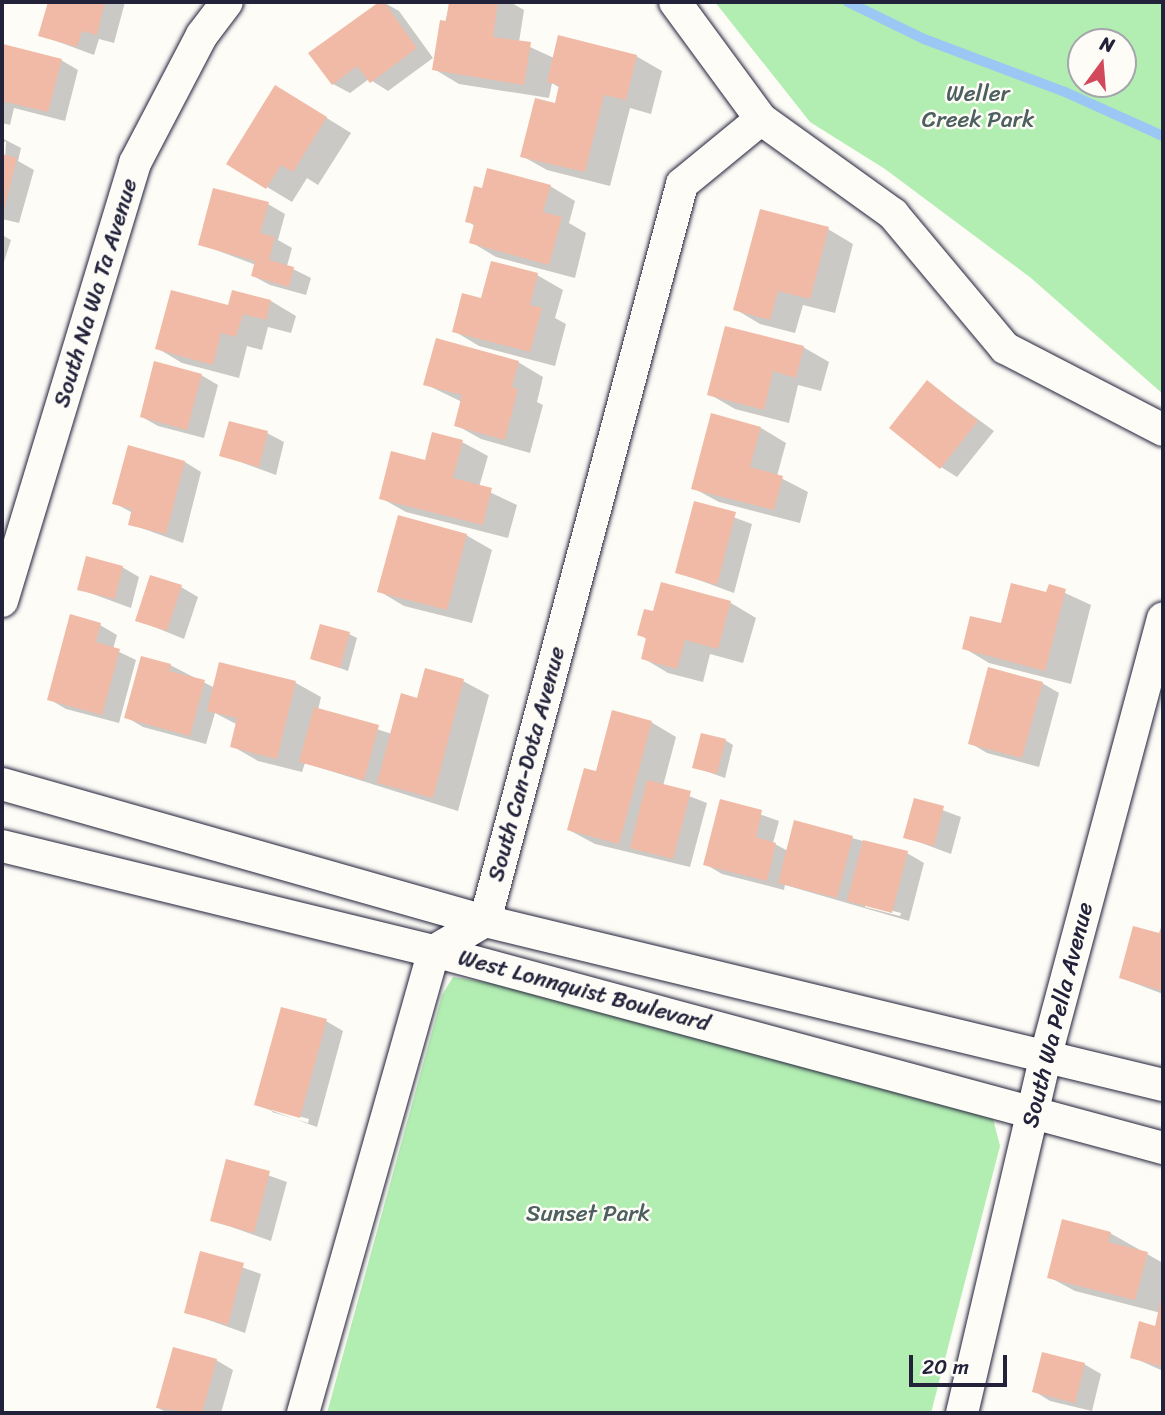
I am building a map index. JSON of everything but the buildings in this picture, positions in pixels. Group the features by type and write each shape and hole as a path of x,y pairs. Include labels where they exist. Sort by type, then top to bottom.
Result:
{"street":[{"name":"South Na Wa Ta Avenue","path":"2,601 135,163 202,35 228,2"},
{"path":"675,2 761,119 893,214 1005,348 1163,430"},
{"name":"South Can-Dota Avenue","path":"485,920 682,184 761,119"},
{"name":"South Wa Pella Avenue","path":"962,1413 1046,1055 1163,618"},
{"name":"West Lonnquist Boulevard","path":"2,784 485,920 1163,1085"},
{"name":"West Lonnquist Boulevard","path":"2,846 434,951 1163,1148"},
{"path":"303,1413 434,951 485,920"}],"green space":[{"name":"Weller Creek Park","path":"715,2 1163,2 1163,394 1031,278 885,169 810,122"},
{"name":"Sunset Park","path":"453,977 490,983 993,1119 1000,1146 931,1413 327,1413 442,995"}],"waterway":[{"path":"848,2 924,39 1065,92 1163,136"}]}
